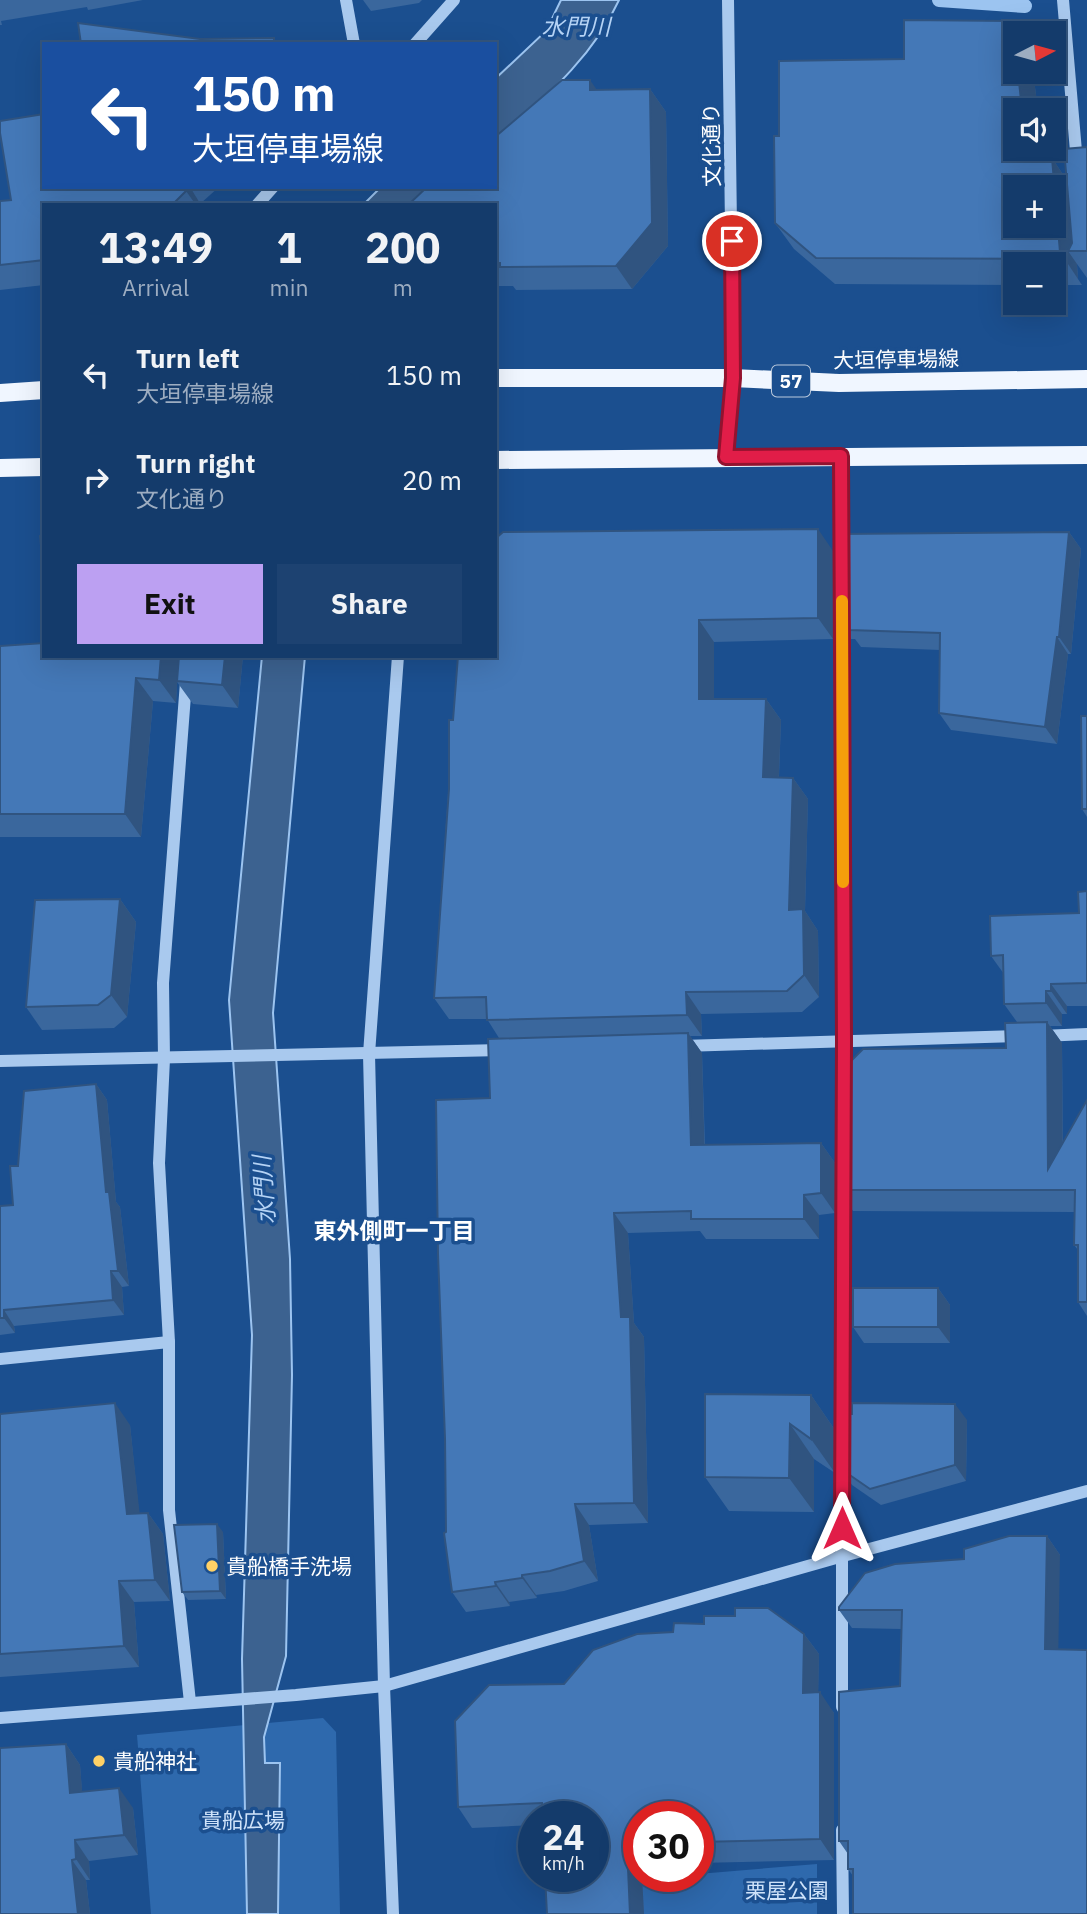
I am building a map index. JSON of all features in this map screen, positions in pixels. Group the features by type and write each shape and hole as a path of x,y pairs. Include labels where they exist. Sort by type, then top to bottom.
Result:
{"main road":[{"name":"大垣停車場線","path":"497,378 733,378 839,383 1087,379"},
{"path":"0,393 42,390"},
{"path":"497,460 1087,455"},
{"path":"0,468 42,467"}],"street":[{"path":"346,0 354,42"},
{"path":"417,42 453,0"},
{"name":"文化通り","path":"726,457 733,378 729,0"},
{"path":"1063,0 1079,181"},
{"path":"259,203 271,189"},
{"path":"841,456 841,558"},
{"path":"842,600 842,1725"},
{"path":"188,658 163,983 164,1059 159,1163 169,1342 169,1510 190,1702"},
{"path":"393,1914 384,1686 369,1054 398,658"},
{"path":"668,1046 1087,1034"},
{"path":"0,1061 519,1050"},
{"path":"0,1359 169,1342"},
{"path":"0,1718 384,1686 843,1556 1087,1491"},
{"path":"842,1819 843,1914"}],"green space":[{"name":"貴船広場","path":"323,1718 336,1732 340,1914 151,1914 137,1735"},
{"name":"栗屋公園","path":"817,1864 817,1914 641,1914 638,1892 714,1892 714,1873"}],"water":[{"name":"水門川","path":"561,0 619,0 595,41 580,60 497,141 497,77 546,31"},
{"path":"379,189 447,189 432,203 365,203"},
{"name":"水門川","path":"262,658 305,658 273,1013 290,1259 292,1375 286,1656 264,1737 265,1763 280,1763 278,1914 247,1914 242,1659 252,1335 229,1000"}],"building":[{"path":"904,20 1012,21 1003,21 1003,84 1019,84 1021,98 1003,98 1003,161 1052,161 1053,175 1003,175 1003,238 1059,238 1060,252 1003,252 1003,259 816,258 775,223 774,136 779,136 779,61 904,59"},
{"path":"78,23 200,39 274,38 274,42 81,42"},
{"path":"562,80 590,80 590,90 650,89 652,223 616,266 500,267 500,263 497,263 497,203 410,203 425,189 497,189 497,135"},
{"path":"42,114 42,189 186,191 174,203 42,203 42,260 0,265 0,201 11,200 0,121"},
{"path":"1087,147 1087,251 1068,251 1072,243 1066,149"},
{"path":"818,529 818,618 699,620 699,699 766,699 763,777 793,778 789,910 803,909 804,975 787,991 686,992 687,1015 487,1020 486,997 434,998 449,789 449,720 453,720 458,658 497,658 497,537 503,532"},
{"path":"1069,532 1059,637 1045,727 939,713 940,633 849,630 849,622 839,622 838,534"},
{"path":"42,643 42,658 161,658 159,680 136,678 125,814 0,814 0,646"},
{"path":"179,658 225,658 222,685 177,681"},
{"path":"1081,716 1087,716 1087,809 1082,809"},
{"path":"1087,891 1087,983 1051,984 1051,991 1046,991 1046,1003 1004,1004 1003,955 991,956 990,916 1079,913 1078,892"},
{"path":"120,899 111,995 98,1005 26,1007 35,900"},
{"path":"1047,1022 1048,1169 1087,1100 1087,1302 1078,1302 1078,1245 1074,1245 1075,1190 837,1190 837,1141 846,1141 846,1066 863,1049 1006,1048 1005,1023"},
{"path":"688,1033 691,1145 821,1143 821,1193 804,1195 804,1219 691,1219 691,1211 614,1213 621,1317 630,1317 634,1503 575,1504 584,1561 550,1571 522,1575 522,1578 495,1582 496,1586 452,1592 444,1533 445,1438 436,1100 490,1098 488,1039"},
{"path":"96,1084 106,1192 109,1192 118,1271 111,1271 113,1300 4,1310 4,1318 0,1318 0,1206 13,1205 10,1166 18,1166 24,1091"},
{"path":"853,1288 938,1288 938,1327 853,1327"},
{"path":"705,1394 811,1395 811,1439 790,1424 789,1478 705,1477"},
{"path":"115,1403 127,1514 148,1513 155,1580 119,1581 124,1646 0,1654 0,1414"},
{"path":"852,1403 955,1404 955,1465 870,1489 841,1469 841,1414 852,1414"},
{"path":"217,1524 220,1591 182,1592 174,1525"},
{"path":"1009,1536 1047,1536 1045,1649 1087,1650 1087,1914 853,1914 853,1869 848,1869 848,1841 839,1841 839,1692 900,1686 902,1610 839,1610 839,1607 865,1573 895,1564 964,1559 964,1549"},
{"path":"735,1608 768,1608 804,1634 803,1693 820,1692 820,1839 714,1842 714,1801 623,1801 623,1892 629,1892 630,1914 547,1914 546,1892 609,1892 609,1801 518,1801 518,1804 458,1807 455,1721 489,1685 564,1684 593,1650 637,1634 673,1632 674,1623 704,1624 704,1616 735,1616"},
{"path":"66,1744 70,1793 119,1788 124,1835 75,1840 76,1859 72,1860 78,1914 0,1914 0,1748"}],"waterway":[{"path":"939,0 1025,6"}],"slow traffic":[{"path":"842,601 843,882"}],"place":[{"name":"貴船橋手洗場","path":"212,1566"},
{"name":"貴船神社","path":"99,1761"}],"district":[{"name":"東外側町一丁目","path":"394,1230"}],"route":[{"path":"732,241 733,378 726,457 841,456 844,1041 842,1528"}]}
